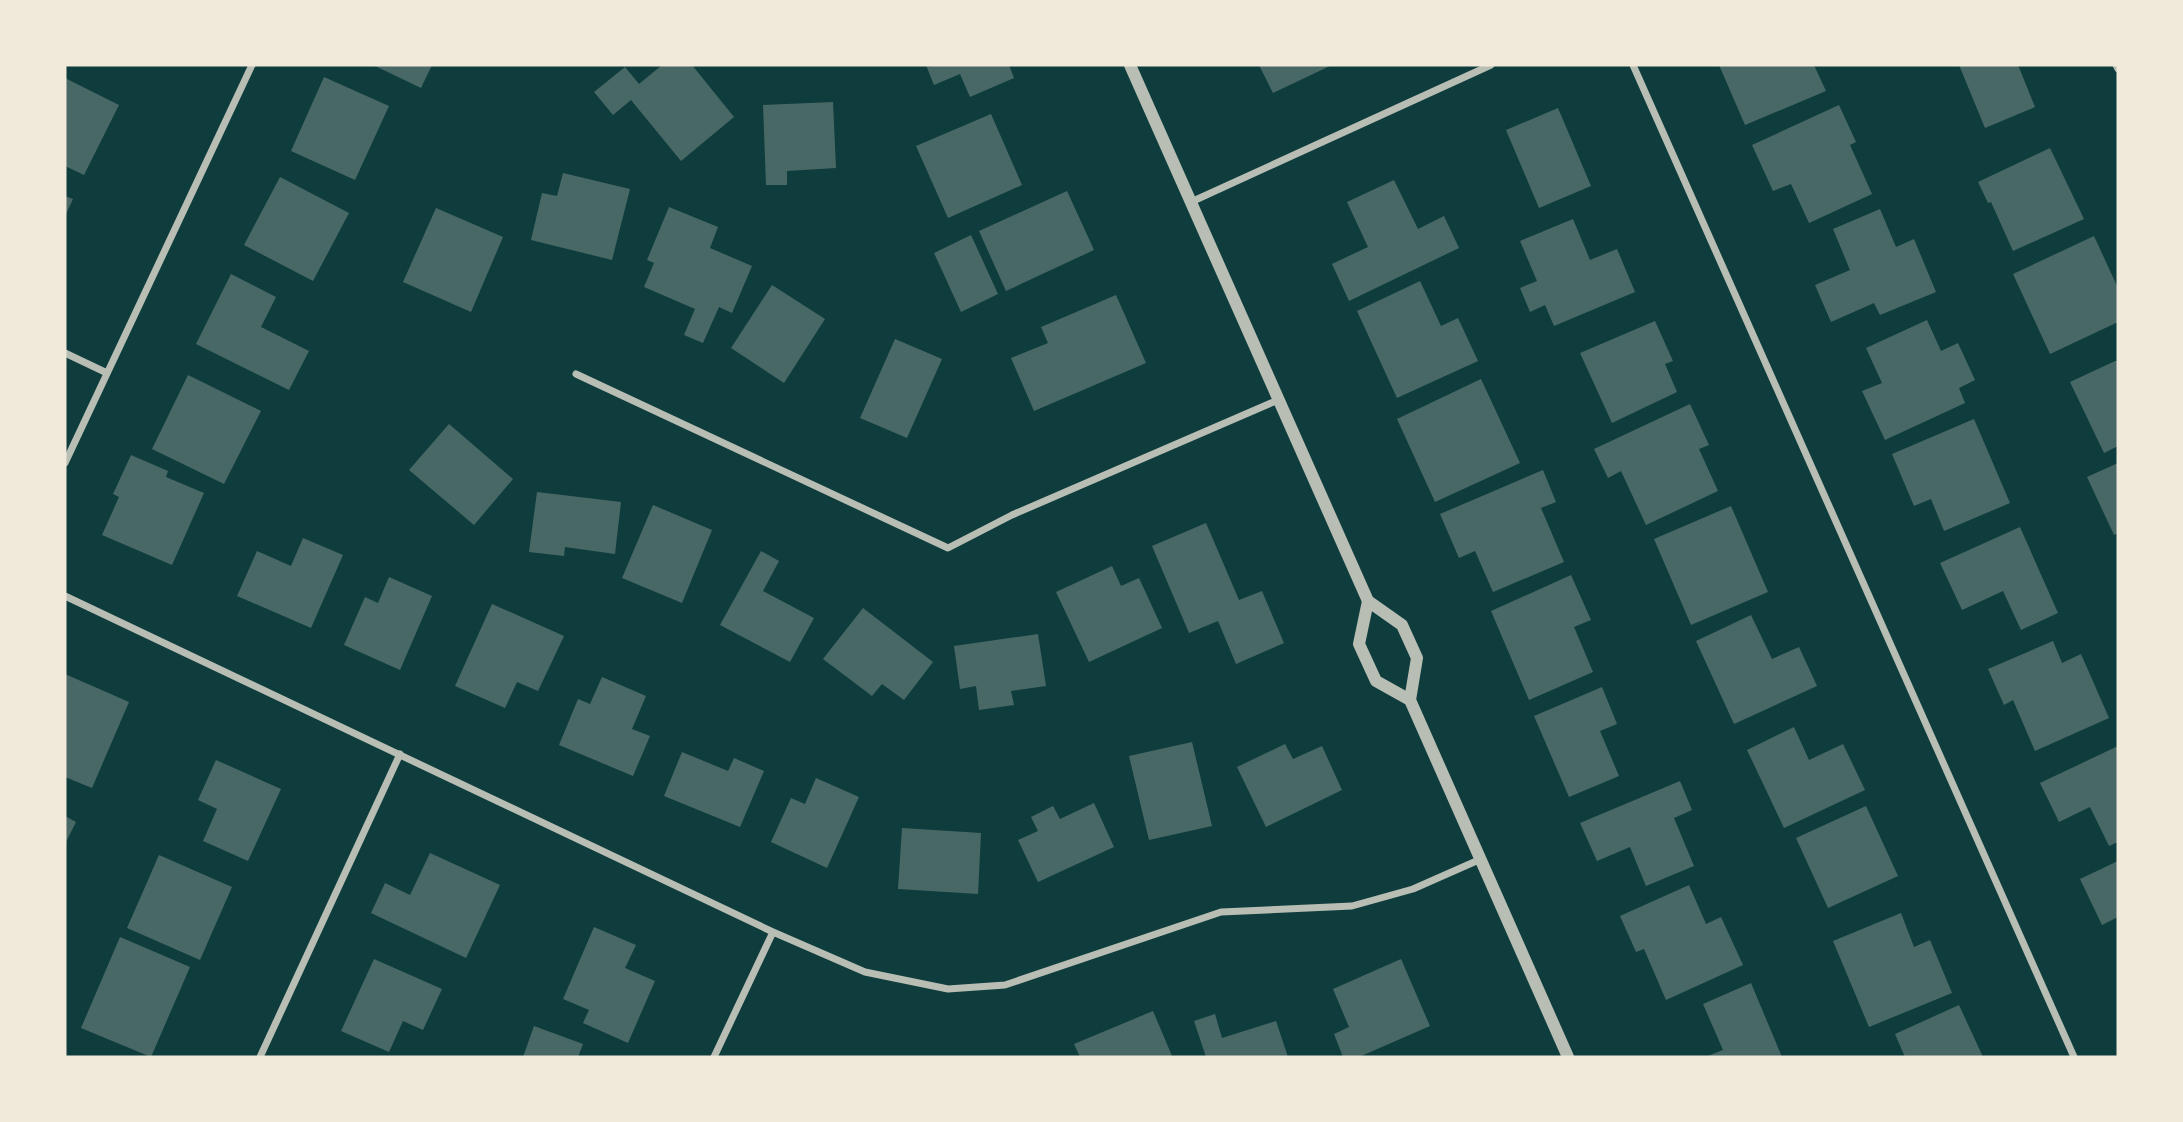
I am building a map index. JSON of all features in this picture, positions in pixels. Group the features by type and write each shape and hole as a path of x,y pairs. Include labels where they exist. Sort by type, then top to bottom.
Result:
{"street":[{"path":"65,463 252,65"},
{"path":"1130,65 1367,601 1402,625 1417,658 1410,700 1568,1057"},
{"path":"1191,202 1492,65"},
{"path":"1633,65 2074,1057"},
{"path":"65,353 107,373"},
{"path":"576,374 948,548 1012,515 1278,400"},
{"path":"65,596 773,932 865,972 948,989 1004,985 1221,912 1352,906 1413,890 1481,859"},
{"path":"1367,601 1359,644 1376,681 1410,700"},
{"path":"260,1057 400,754"},
{"path":"714,1057 773,932"}],"building":[{"path":"373,65 432,65 421,88"},
{"path":"662,65 692,65 734,117 681,161 631,100 613,115 594,92 625,67 639,84"},
{"path":"926,65 1009,65 1014,78 970,97 960,74 934,85"},
{"path":"1259,65 1332,65 1273,93"},
{"path":"1719,65 1814,65 1826,91 1745,125"},
{"path":"1959,65 2018,65 2035,107 1985,128"},
{"path":"324,77 389,106 355,180 291,151"},
{"path":"65,78 119,105 84,175 65,166"},
{"path":"833,102 836,168 787,171 787,185 766,185 763,105"},
{"path":"1839,105 1856,142 1850,145 1872,194 1809,223 1791,184 1773,191 1752,145"},
{"path":"1558,108 1591,186 1539,208 1506,130"},
{"path":"991,114 1022,185 948,218 916,146"},
{"path":"2050,148 2084,219 2013,251 1991,202 1988,203 1978,182"},
{"path":"563,173 630,189 612,260 531,240 542,193 557,196"},
{"path":"280,177 349,213 313,281 244,245"},
{"path":"1394,180 1418,229 1444,216 1459,248 1349,301 1332,264 1368,247 1347,202"},
{"path":"1067,191 1094,250 1006,291 979,231"},
{"path":"65,196 73,199 65,216"},
{"path":"669,207 718,227 710,248 752,266 732,313 719,307 703,343 684,335 695,309 644,287 654,263 647,260"},
{"path":"436,208 503,237 471,312 403,282"},
{"path":"1880,209 1896,247 1914,239 1936,292 1880,315 1874,303 1831,322 1815,285 1850,270 1833,229"},
{"path":"1573,219 1590,260 1617,249 1635,292 1554,326 1545,305 1530,312 1520,288 1537,281 1520,241"},
{"path":"971,235 998,294 961,312 934,253"},
{"path":"2094,236 2118,288 2118,322 2050,354 2013,274"},
{"path":"231,274 276,297 261,327 309,351 289,390 196,344"},
{"path":"1420,281 1441,326 1458,318 1478,361 1397,398 1357,311"},
{"path":"772,285 825,319 784,383 731,348"},
{"path":"1116,295 1146,363 1034,411 1011,358 1048,343 1041,327"},
{"path":"1927,320 1941,351 1958,343 1975,380 1959,388 1965,403 1885,440 1862,391 1882,383 1866,348"},
{"path":"1655,321 1673,361 1665,364 1677,392 1612,423 1580,353"},
{"path":"895,339 942,359 907,438 860,418"},
{"path":"2118,361 2118,446 2104,453 2070,382"},
{"path":"188,375 261,411 224,484 152,449"},
{"path":"1481,379 1520,463 1435,502 1397,419"},
{"path":"1690,404 1709,445 1699,449 1718,491 1646,525 1621,471 1608,478 1594,449"},
{"path":"1974,419 2010,503 1944,531 1931,499 1914,506 1892,454"},
{"path":"449,424 513,479 474,525 409,470"},
{"path":"131,455 168,471 166,477 204,493 172,565 102,535 119,497 113,494"},
{"path":"2118,463 2118,533 2114,535 2087,477"},
{"path":"1543,470 1556,502 1541,508 1564,562 1493,592 1475,551 1459,558 1440,514"},
{"path":"537,492 621,502 615,554 565,547 564,556 529,552"},
{"path":"653,505 712,530 682,603 622,578"},
{"path":"1731,506 1768,592 1691,625 1654,539"},
{"path":"1206,523 1239,600 1262,591 1284,643 1236,664 1218,621 1189,633 1152,546"},
{"path":"2020,527 2058,613 2021,630 2003,591 1962,610 1940,563"},
{"path":"303,538 343,555 311,628 237,596 257,551 291,566"},
{"path":"761,551 779,561 763,591 814,618 790,662 720,625"},
{"path":"1112,566 1121,586 1139,578 1162,628 1089,662 1056,592"},
{"path":"1571,575 1591,620 1574,627 1593,672 1529,700 1491,611"},
{"path":"389,577 432,596 400,670 344,645 365,597 378,603"},
{"path":"492,604 564,636 538,691 517,682 505,708 455,686"},
{"path":"863,608 933,662 904,700 882,684 872,696 823,659"},
{"path":"1751,615 1772,659 1799,647 1817,686 1734,724 1696,641"},
{"path":"1038,634 1046,686 1011,691 1014,705 979,710 976,686 960,689 954,646"},
{"path":"2053,641 2062,663 2081,654 2109,718 2035,751 2013,700 2004,705 1988,669"},
{"path":"65,674 129,702 92,788 65,777"},
{"path":"602,677 646,696 632,729 650,736 633,776 559,745 578,699 590,704"},
{"path":"1602,687 1617,724 1600,731 1619,776 1569,797 1534,716"},
{"path":"1794,727 1809,760 1843,744 1865,790 1784,828 1747,750"},
{"path":"1192,742 1212,826 1149,840 1129,756"},
{"path":"1285,744 1293,759 1322,746 1342,790 1266,827 1237,767"},
{"path":"2118,746 2118,842 2109,846 2090,807 2059,822 2040,783"},
{"path":"682,752 728,771 734,758 764,771 740,827 664,796"},
{"path":"216,760 281,789 248,861 203,841 217,809 198,800"},
{"path":"816,778 859,797 827,868 771,842 791,798 805,804"},
{"path":"1680,781 1692,810 1674,818 1694,866 1646,886 1630,847 1597,861 1580,823"},
{"path":"1094,803 1114,847 1038,882 1018,840 1038,831 1031,817 1053,806 1060,819"},
{"path":"1866,806 1898,876 1828,908 1796,838"},
{"path":"65,816 76,822 65,844"},
{"path":"902,828 981,833 978,894 898,889"},
{"path":"430,853 500,885 466,958 371,913 385,883 410,895"},
{"path":"159,855 232,887 200,960 127,928"},
{"path":"2118,861 2118,917 2102,925 2080,879"},
{"path":"1689,885 1706,924 1721,917 1743,965 1666,1000 1644,949 1636,952 1620,916"},
{"path":"1901,913 1914,947 1930,940 1952,993 1869,1027 1833,941"},
{"path":"594,927 636,945 625,968 655,981 628,1043 583,1023 589,1010 563,999"},
{"path":"120,937 190,967 151,1057 81,1028"},
{"path":"374,959 442,989 423,1030 403,1021 389,1052 341,1031"},
{"path":"1401,959 1430,1026 1359,1057 1343,1057 1334,1034 1349,1027 1333,989"},
{"path":"1751,983 1782,1057 1705,1057 1723,1050 1703,1004"},
{"path":"1959,1005 1983,1057 1905,1057 1895,1034"},
{"path":"1153,1011 1172,1056 1080,1057 1074,1044"},
{"path":"1215,1014 1222,1038 1276,1021 1288,1057 1206,1057 1194,1021"},
{"path":"534,1026 583,1044 578,1057 523,1057"}]}
